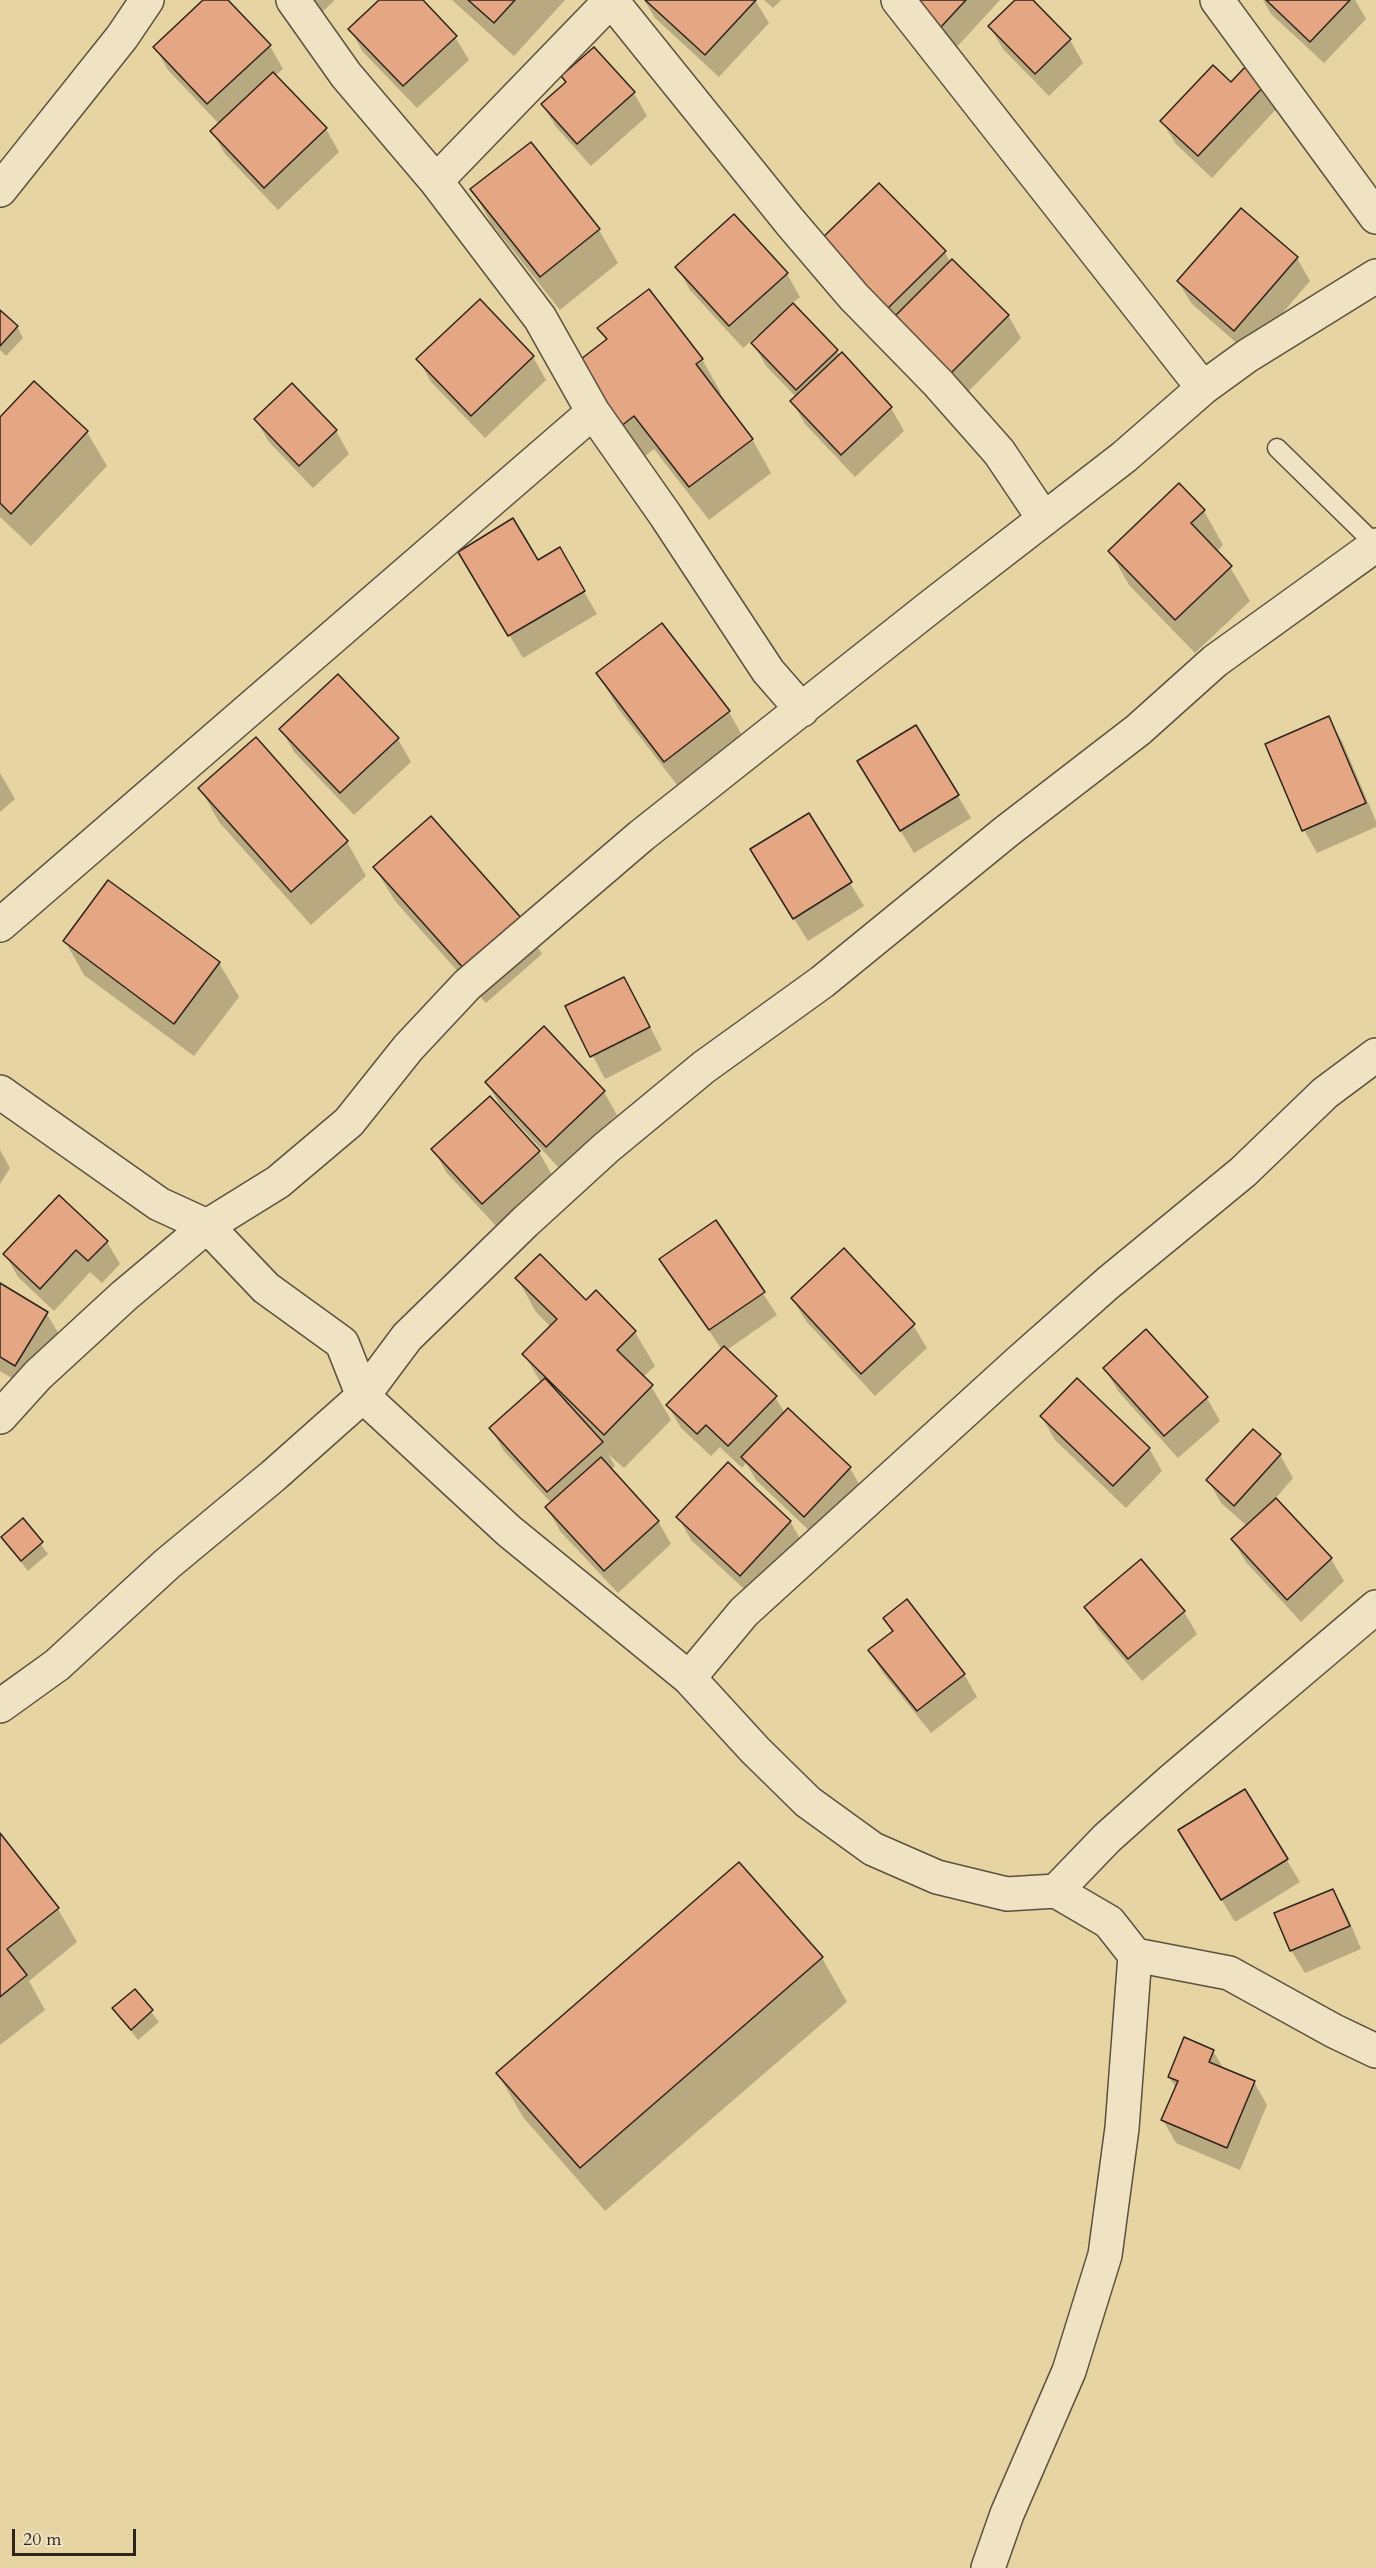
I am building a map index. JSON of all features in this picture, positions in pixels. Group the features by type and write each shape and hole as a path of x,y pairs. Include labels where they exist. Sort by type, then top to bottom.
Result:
{"street":[{"path":"0,190 122,37 147,0"},
{"path":"293,0 346,75 436,182 540,318 593,412 666,516 768,671 802,710"},
{"path":"436,182 611,0 825,264 854,297 939,383 999,452 1044,519"},
{"path":"898,0 1203,388"},
{"path":"1216,0 1376,217"},
{"path":"0,1417 38,1375 207,1226 278,1182 349,1122 408,1048 467,985 641,836 1124,457 1203,388 1247,356 1376,276"},
{"path":"0,925 593,412"},
{"path":"0,1706 57,1665 167,1564 273,1476 363,1396 407,1337 525,1222 606,1148 704,1067 822,982 1007,831 1138,730 1215,661 1376,545"},
{"path":"689,1678 744,1612 1020,1361 1108,1283 1243,1172 1325,1093 1376,1055"},
{"path":"0,1092 159,1204 207,1226 266,1288 342,1343 363,1396 509,1531 689,1678 755,1750 808,1802 873,1849 937,1877 1007,1894 1056,1891 1109,1922 1135,1955 1229,1973 1334,2031 1376,2051"},
{"path":"1056,1891 1107,1838 1172,1780 1376,1607"},
{"path":"988,2568 1007,2514 1069,2371 1105,2255 1122,2128 1135,1955"}],"lane":[{"path":"1277,447 1376,545"}],"building":[{"path":"203,0 228,0 271,45 207,104 153,47"},
{"path":"379,0 423,0 457,36 403,86 348,29"},
{"path":"468,0 515,0 494,23"},
{"path":"645,0 756,0 705,55"},
{"path":"910,0 966,0 940,28"},
{"path":"1015,0 1033,0 1071,39 1035,74 988,26"},
{"path":"1266,0 1350,0 1310,42"},
{"path":"594,47 635,92 577,144 541,104 566,82 561,76"},
{"path":"1248,64 1268,82 1198,156 1160,121 1213,65 1231,82"},
{"path":"273,72 327,128 264,188 210,131"},
{"path":"531,142 600,229 540,277 470,189"},
{"path":"879,183 946,251 885,311 817,243"},
{"path":"1241,208 1298,257 1234,331 1177,281"},
{"path":"734,214 788,273 729,326 675,267"},
{"path":"952,259 1009,315 951,373 894,317"},
{"path":"649,289 703,359 696,364 753,439 689,487 634,416 620,427 572,366 607,339 597,328"},
{"path":"480,299 534,356 471,416 416,359"},
{"path":"793,303 838,350 796,390 751,343"},
{"path":"0,310 18,326 0,346"},
{"path":"842,352 892,407 841,455 790,401"},
{"path":"34,381 88,431 11,514 0,503 0,417"},
{"path":"292,383 337,430 299,466 254,419"},
{"path":"1179,483 1205,510 1191,523 1232,566 1175,620 1108,551"},
{"path":"513,518 538,560 560,547 585,591 508,636 458,552"},
{"path":"662,623 730,711 664,762 596,673"},
{"path":"338,674 399,738 340,793 279,729"},
{"path":"1329,716 1366,803 1302,831 1265,744"},
{"path":"916,725 959,795 900,831 857,761"},
{"path":"256,737 348,841 291,892 198,788"},
{"path":"809,813 852,882 793,919 750,849"},
{"path":"431,816 523,920 466,971 373,867"},
{"path":"108,880 220,962 174,1024 63,941"},
{"path":"624,977 650,1027 590,1057 565,1006"},
{"path":"544,1026 605,1091 546,1147 485,1082"},
{"path":"490,1096 540,1151 482,1204 431,1149"},
{"path":"59,1195 108,1241 88,1261 76,1250 40,1289 3,1254"},
{"path":"716,1220 765,1292 709,1330 659,1259"},
{"path":"844,1248 915,1324 861,1374 791,1298"},
{"path":"540,1254 586,1300 596,1290 636,1331 617,1350 653,1385 604,1435 522,1354 557,1319 515,1278"},
{"path":"0,1283 48,1312 15,1366 0,1357"},
{"path":"1146,1329 1208,1397 1164,1436 1103,1368"},
{"path":"724,1346 777,1396 728,1446 706,1425 697,1434 666,1405"},
{"path":"545,1378 603,1442 547,1492 489,1428"},
{"path":"1077,1378 1150,1448 1113,1486 1040,1416"},
{"path":"788,1408 851,1467 804,1517 741,1457"},
{"path":"1253,1429 1281,1454 1234,1506 1206,1480"},
{"path":"601,1457 659,1521 604,1571 545,1507"},
{"path":"728,1462 791,1521 740,1576 676,1517"},
{"path":"1276,1498 1332,1558 1287,1600 1231,1539"},
{"path":"23,1518 43,1542 21,1561 1,1537"},
{"path":"1141,1559 1185,1611 1128,1659 1084,1607"},
{"path":"907,1599 965,1674 917,1711 868,1650 893,1631 883,1618"},
{"path":"1245,1789 1288,1859 1221,1900 1178,1830"},
{"path":"0,1833 59,1908 7,1949 27,1975 0,1997"},
{"path":"739,1862 823,1957 580,2168 496,2073"},
{"path":"1333,1889 1350,1926 1290,1951 1274,1913"},
{"path":"135,1989 153,2010 131,2030 112,2008"},
{"path":"1184,2037 1214,2050 1209,2062 1255,2081 1227,2148 1161,2120 1178,2081 1168,2077"}]}
